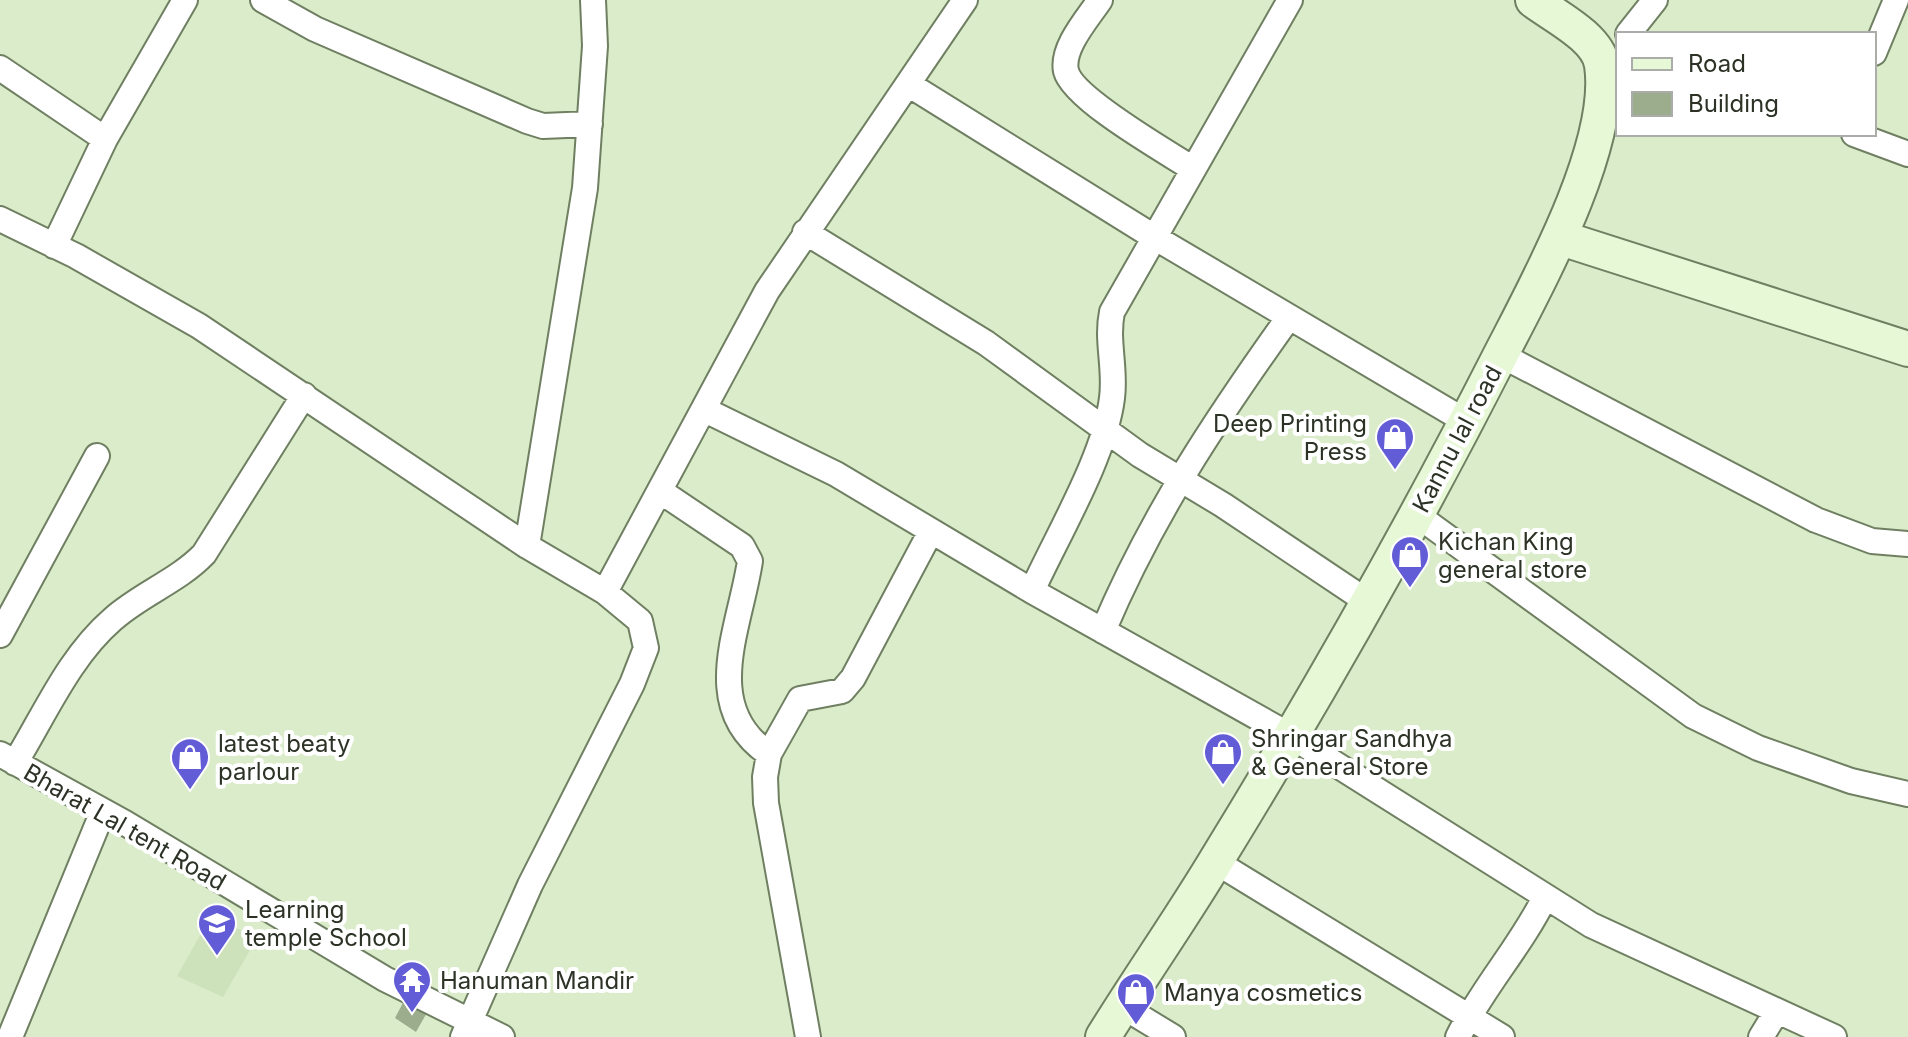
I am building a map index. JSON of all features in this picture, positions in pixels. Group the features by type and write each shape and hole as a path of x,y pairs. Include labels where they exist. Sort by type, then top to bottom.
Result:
{"street":[{"path":"54,246 105,139 185,0"},
{"path":"263,0 315,29 527,121 543,126 590,124"},
{"path":"527,546 585,188 595,46 593,0"},
{"path":"1100,0 1067,52 1066,72 1077,88 1102,110 1193,169"},
{"path":"1032,591 1103,430 1112,400 1114,374 1107,333 1112,312 1290,0"},
{"path":"1533,0 1591,44 1616,46"},
{"path":"1628,32 1655,0"},
{"path":"1876,48 1896,0"},
{"path":"605,592 767,291 908,84 957,3"},
{"name":"Kannu lal road","path":"1103,1037 1216,862 1291,736 1467,422 1561,238 1599,115 1604,84 1616,46"},
{"path":"0,68 105,139"},
{"path":"908,84 1154,237 1467,422"},
{"path":"1859,136 1908,154"},
{"path":"0,219 199,326 527,546 605,592 640,621 646,648 632,684 530,885 466,1029"},
{"path":"805,232 986,343 1103,430 1177,480 1223,505 1368,602"},
{"path":"1561,238 1908,349"},
{"path":"1103,631 1137,555 1177,480 1289,317"},
{"path":"1501,355 1816,520 1872,541 1908,544"},
{"path":"7,759 75,658 129,606 191,567 204,554 304,395"},
{"path":"705,410 823,468 1032,591 1291,736 1414,810 1591,925 1834,1037"},
{"path":"0,635 97,456"},
{"path":"660,491 742,546 750,561 730,659 730,693 749,741 769,754"},
{"path":"1417,515 1693,716 1758,748 1851,781 1908,794"},
{"path":"808,1037 766,803 769,754 800,699 842,691 853,678 931,531"},
{"name":"Bharat Lal tent Road","path":"7,759 103,811 466,1029 502,1037"},
{"path":"10,1037 103,811"},
{"path":"1216,862 1464,1028 1502,1037"},
{"path":"1464,1028 1526,935 1545,897"},
{"path":"1122,1006 1173,1037"},
{"path":"1761,1037 1777,1011"}],"shaded area":[{"name":"Learning temple School","path":"211,916 257,938 223,997 177,976"}],"building":[{"name":"Hanuman Mandir","path":"406,997 429,1009 416,1032 395,1018"}],"place":[{"name":"Deep Printing Press","path":"1395,471"},
{"name":"Kichan King general store","path":"1410,589"},
{"name":"Shringar Sandhya & General Store","path":"1223,786"},
{"name":"latest beaty parlour","path":"190,791"},
{"name":"Learning temple School","path":"217,957"},
{"name":"Hanuman Mandir","path":"412,1014"},
{"name":"Manya cosmetics","path":"1136,1026"}]}
